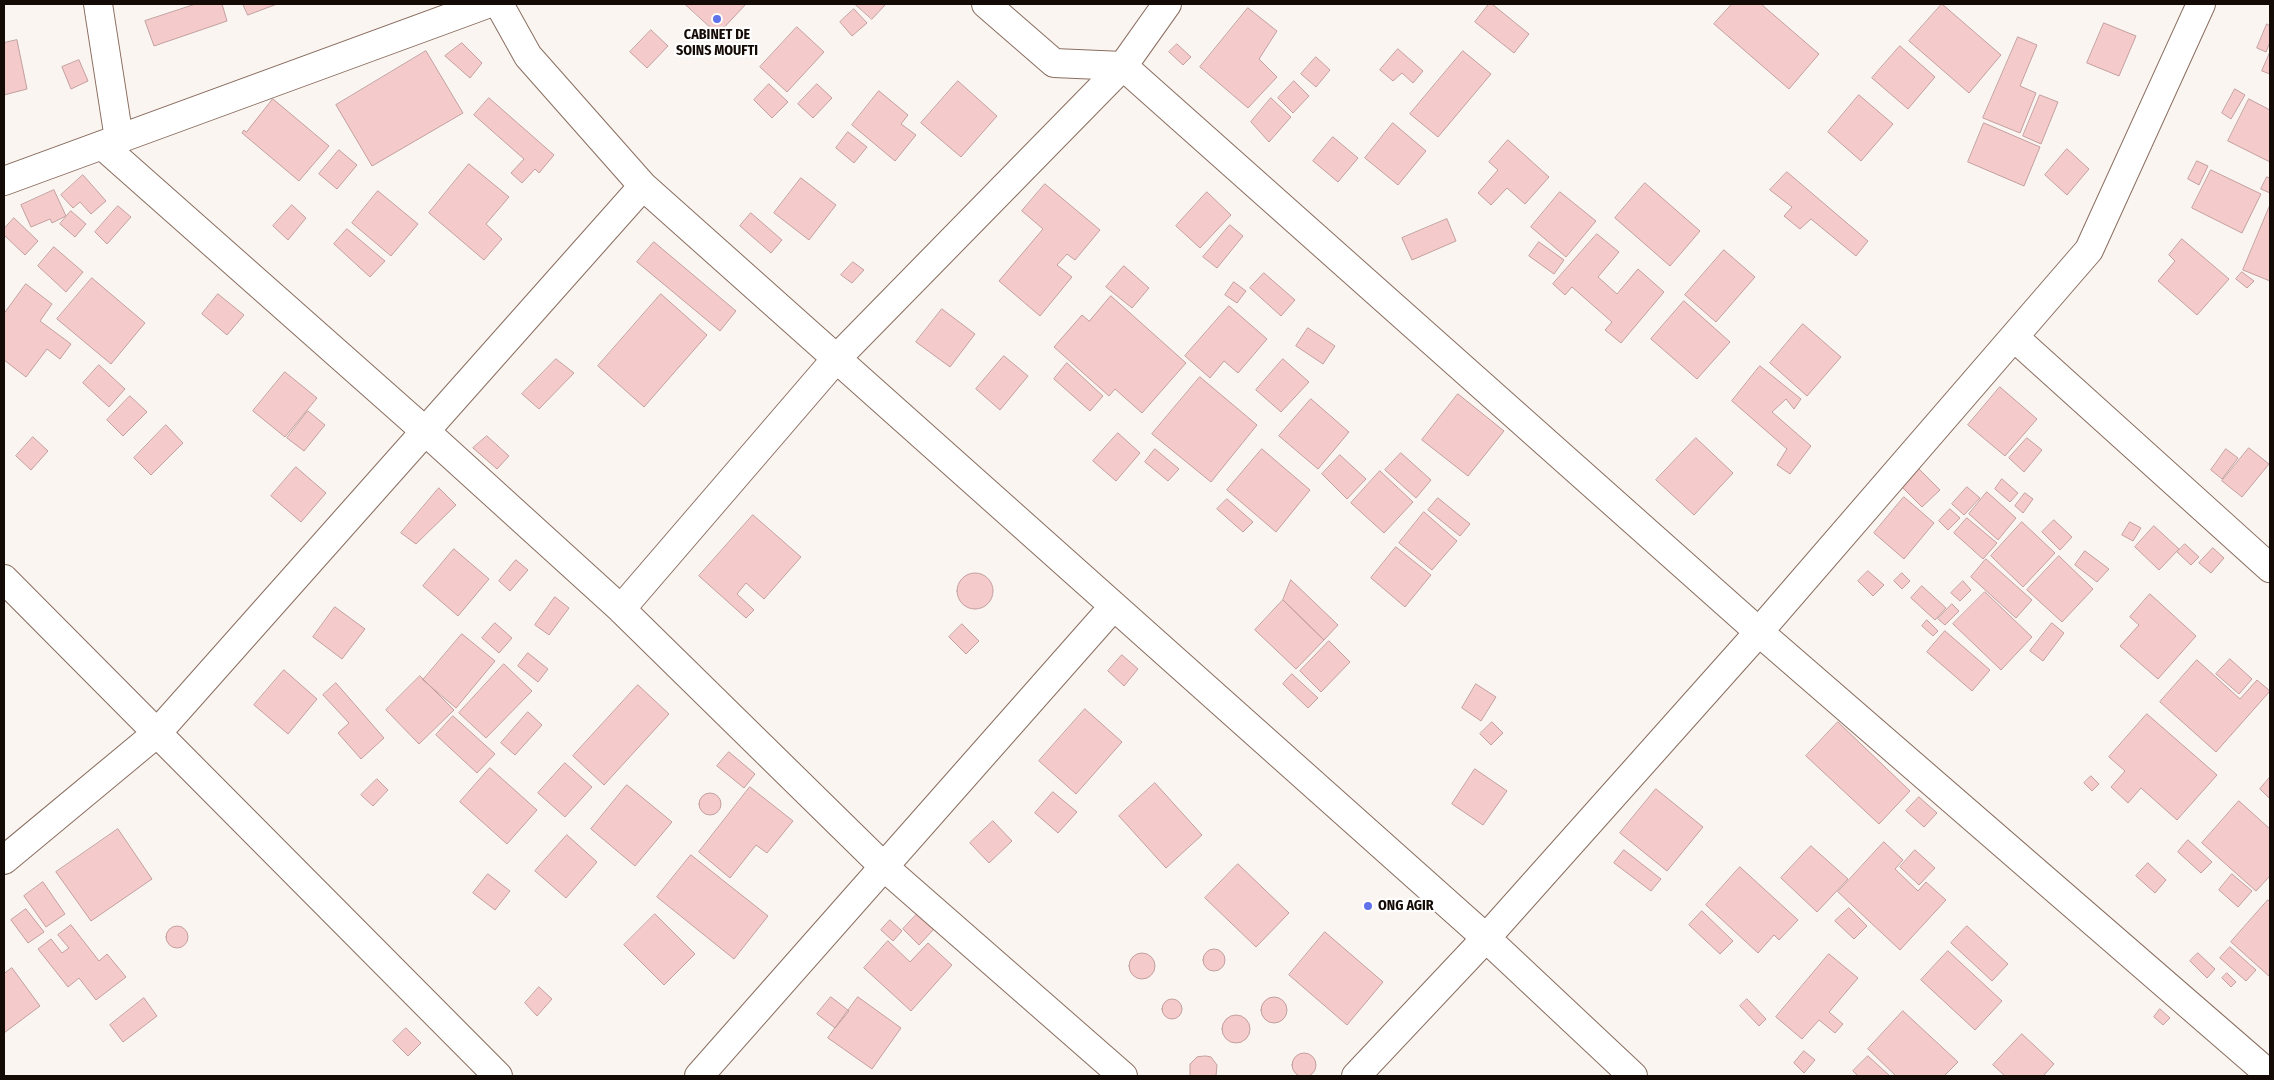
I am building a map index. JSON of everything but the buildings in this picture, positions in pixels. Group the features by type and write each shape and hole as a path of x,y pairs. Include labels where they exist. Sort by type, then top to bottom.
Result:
{"street":[{"path":"98,4 111,142 621,609 883,866 1122,1076"},
{"path":"4,181 487,4"},
{"path":"499,4 528,56 643,186 1486,938 1632,1076"},
{"path":"986,4 1054,63 1123,66 1759,632 2270,1075"},
{"path":"621,609 836,359 1123,66 1167,4"},
{"path":"1356,1076 1486,938 1759,632 2090,250 2201,4"},
{"path":"4,860 157,733 643,186"},
{"path":"2014,338 2270,568"},
{"path":"4,579 498,1076"},
{"path":"699,1076 1114,606"}],"place":[{"name":"CABINET DE SOINS MOUFTI","path":"717,19"},
{"name":"ONG AGIR","path":"1368,906"}]}
